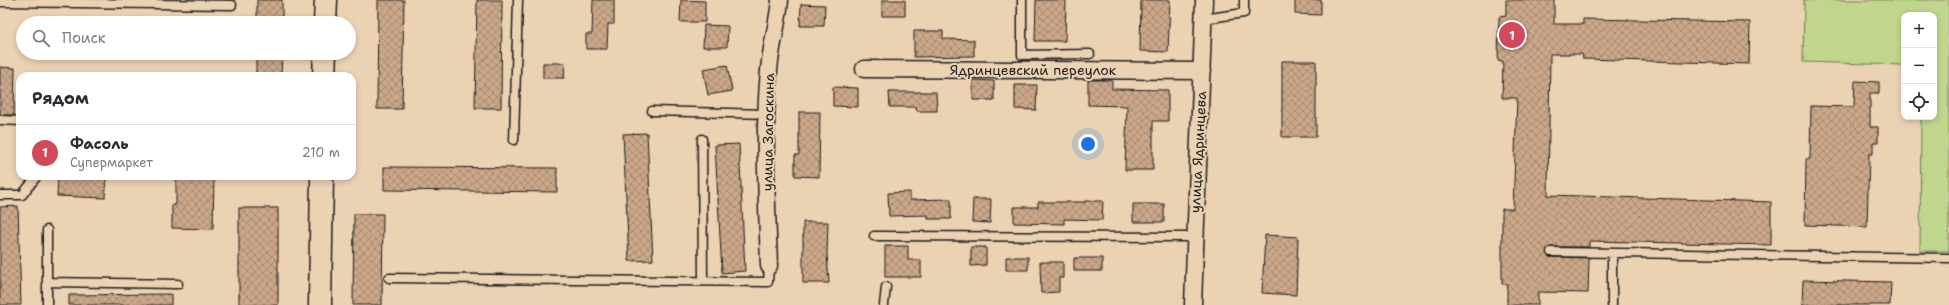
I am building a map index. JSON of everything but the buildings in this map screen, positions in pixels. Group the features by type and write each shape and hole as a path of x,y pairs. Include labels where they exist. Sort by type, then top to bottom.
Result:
{"street":[{"path":"325,16 326,0"},
{"name":"улица Загоскина","path":"769,266 765,156 769,69 780,0"},
{"name":"улица Ядринцева","path":"1193,305 1194,237 1204,0"},
{"path":"324,60 324,72"},
{"name":"Ядринцевский переулок","path":"864,69 1202,71"},
{"path":"320,305 322,180"}],"lane":[{"path":"514,140 518,0"},
{"path":"1022,0 1022,55 1090,54"},
{"path":"1203,19 1244,13 1244,0"},
{"path":"0,2 232,5"},
{"path":"652,112 767,114"},
{"path":"0,120 16,121"},
{"path":"702,139 703,281"},
{"path":"0,195 22,195 34,180"},
{"path":"47,230 47,305"},
{"path":"874,236 1194,237"},
{"path":"1551,252 1949,258"},
{"path":"1612,253 1612,305"},
{"path":"389,278 768,282 769,266"},
{"path":"47,282 178,284"},
{"path":"884,305 886,287"}],"green space":[{"path":"1804,0 1949,0 1949,251 1920,251 1921,120 1937,120 1937,12 1901,12 1901,65 1803,62"}],"place":[{"name":"Фасоль","path":"1512,35"}]}
